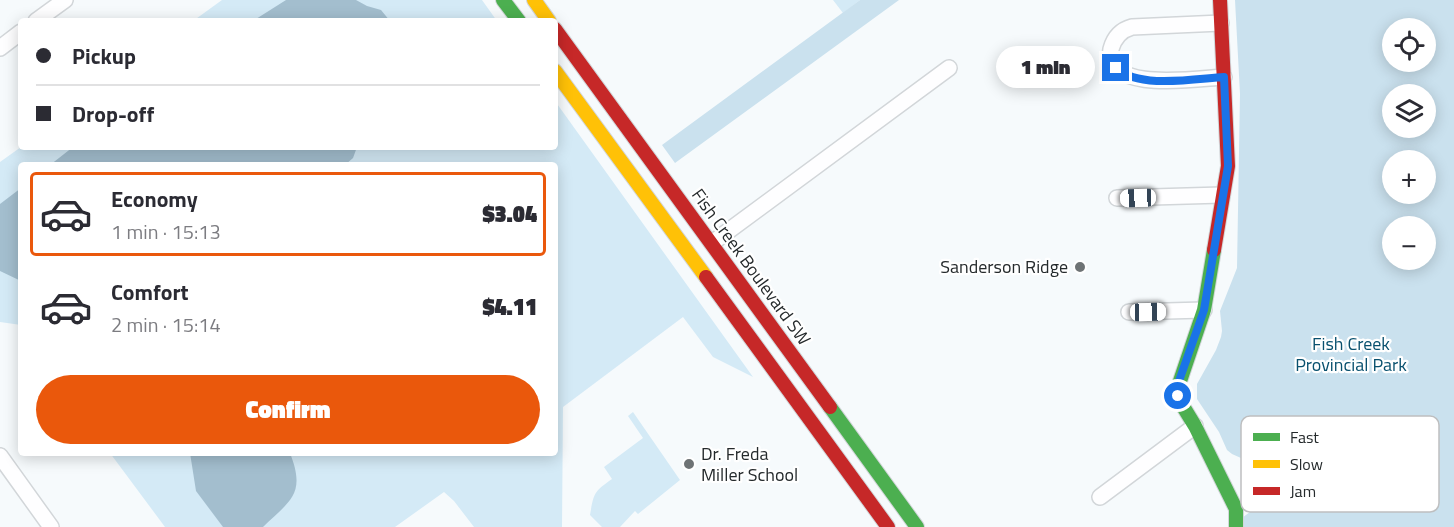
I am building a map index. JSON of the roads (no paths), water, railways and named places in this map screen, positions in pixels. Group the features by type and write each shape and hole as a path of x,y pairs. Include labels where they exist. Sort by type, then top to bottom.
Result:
{"main road":[{"path":"534,0 547,18"},
{"path":"1220,0 1228,166 1204,310 1178,387 1181,403 1195,426 1236,509 1236,527"},
{"name":"Fish Creek Boulevard SW","path":"558,33 917,527"},
{"path":"558,75 884,526"}],"street":[{"path":"40,18 65,0"},
{"path":"511,11 526,0"},
{"path":"1221,23 1125,28 1119,34 1111,51 1116,68 1124,75 1138,80 1224,77"},
{"path":"0,48 18,34"},
{"path":"712,243 949,68"},
{"path":"1117,198 1222,195"},
{"path":"1130,312 1204,310"},
{"path":"1100,497 1195,426"},
{"path":"0,456 51,527"},
{"path":"884,526 904,510"}],"place":[{"name":"Sanderson Ridge","path":"1080,267"},
{"name":"Dr. Freda Miller School","path":"689,464"}],"park label":[{"name":"Fish Creek Provincial Park","path":"1351,354"}]}
